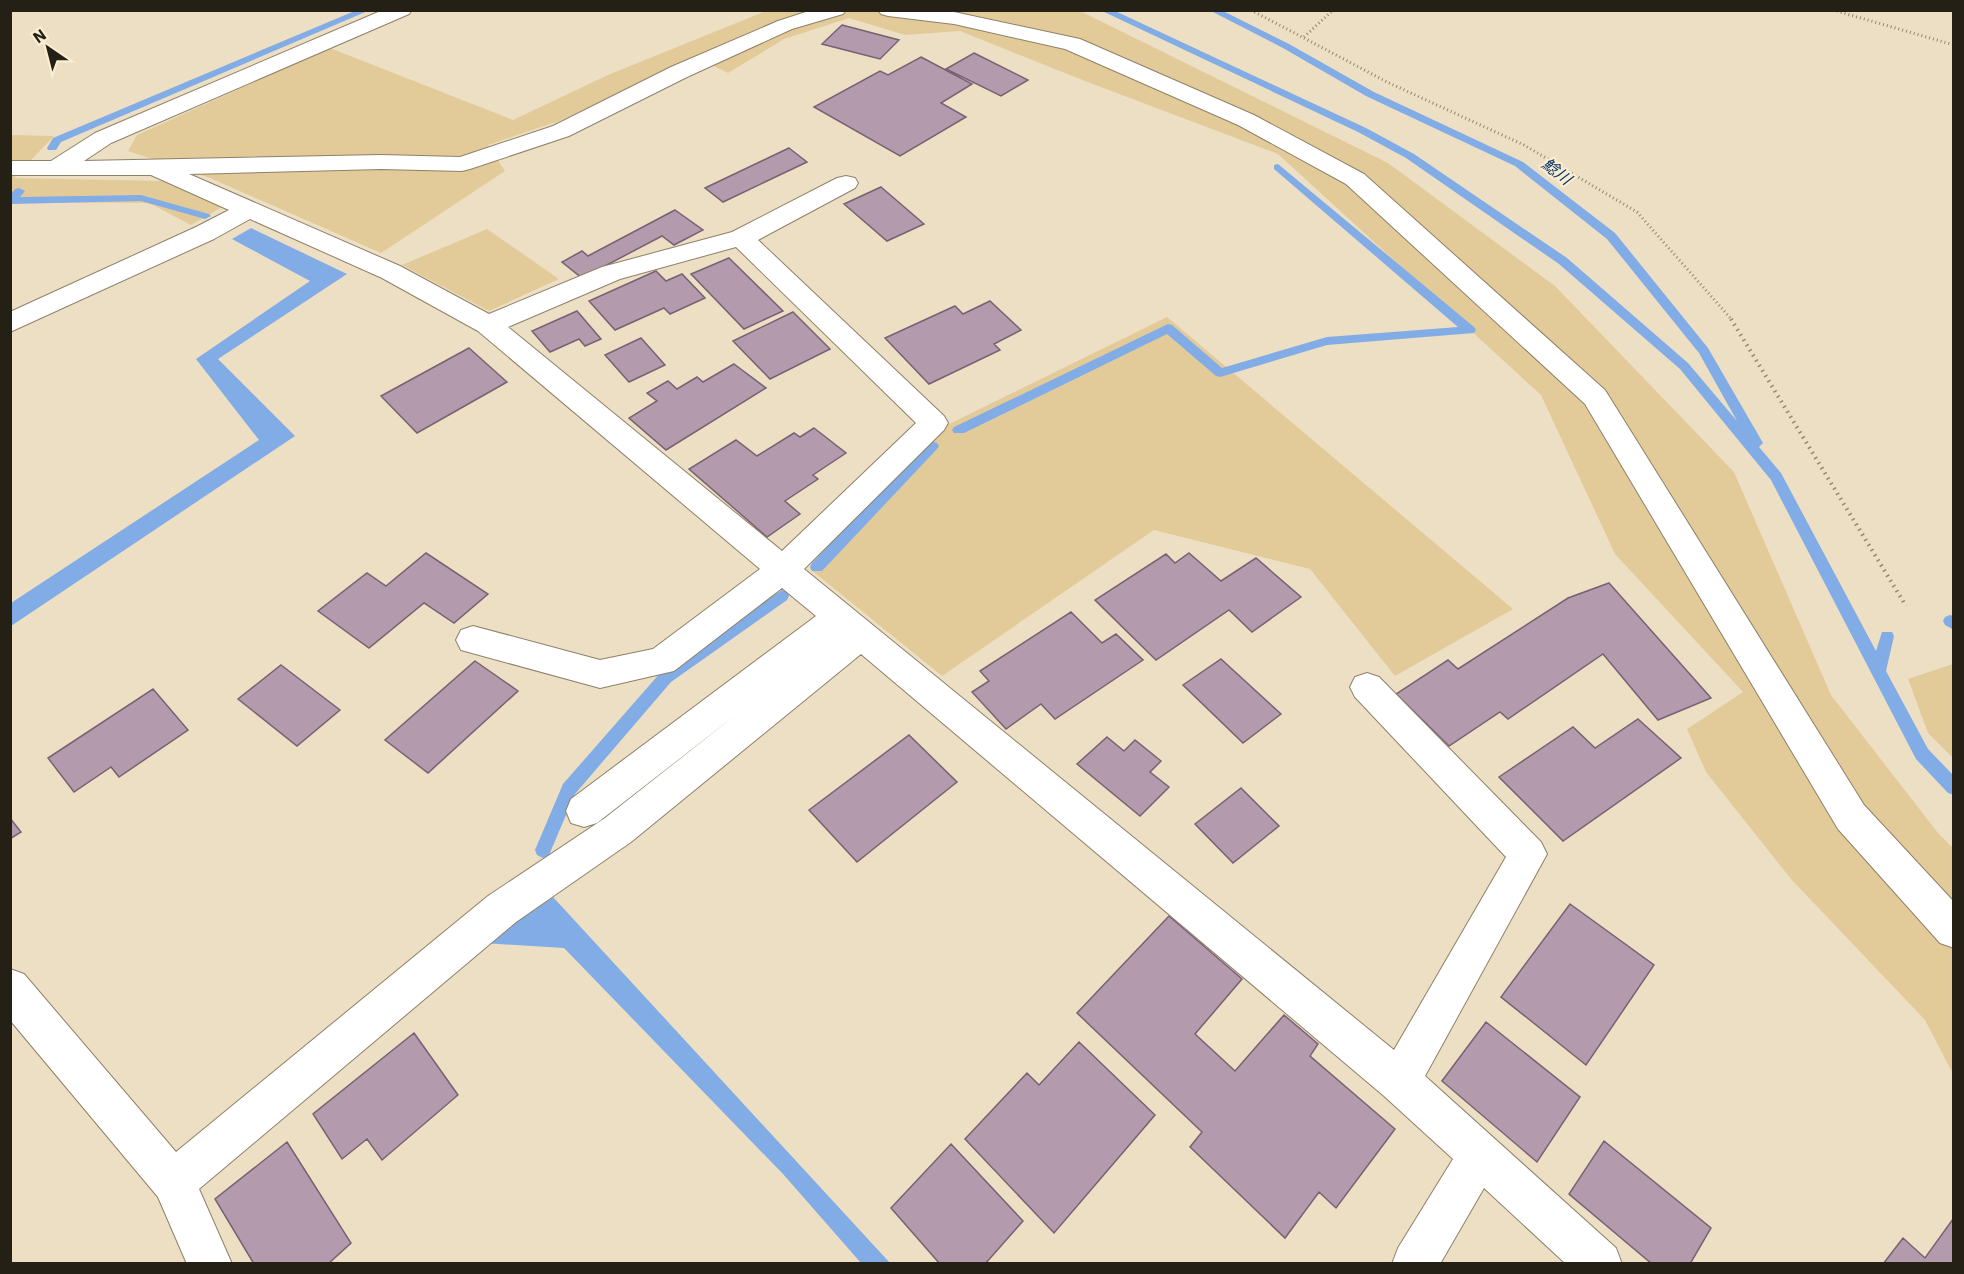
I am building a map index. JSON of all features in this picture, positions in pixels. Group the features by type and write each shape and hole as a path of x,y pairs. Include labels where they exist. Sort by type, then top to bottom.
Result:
{"street":[{"path":"58,167 103,138 402,10"},
{"path":"10,168 155,168 381,162 462,164 561,131 679,72 775,29 836,10"},
{"path":"888,10 954,18 1072,44 1246,120 1354,179 1594,397 1851,817 1953,930"},
{"path":"155,168 391,272 488,325 1399,1081 1600,1263"},
{"path":"488,325 611,273 741,238 846,183"},
{"path":"10,323 205,233 248,210"},
{"path":"473,640 600,674 662,661 784,569 934,423 741,238"},
{"path":"584,811 850,626"},
{"path":"173,1182 502,909 618,830 850,626"},
{"path":"1367,687 1528,854 1399,1081"},
{"path":"10,988 173,1182 210,1263"},
{"path":"1414,1263 1480,1154"}],"path":[{"path":"1251,10 1387,82 1524,145 1637,212 1729,315 1906,606"},
{"path":"1304,37 1332,10"},
{"path":"1833,10 1953,45"}],"shaded area":[{"path":"1078,10 1388,163 1555,286 1734,472 1831,695 1938,833 1953,848 1953,1074 1925,1020 1791,879 1706,772 1687,729 1743,692 1615,554 1541,395 1278,154 960,31 905,35 849,18 784,39 728,73 696,57 559,121 488,145 505,171 381,253 210,178 128,151 137,135 330,48 513,120 608,75 766,11"},
{"path":"11,135 54,136 14,178 163,181 224,206 191,225 149,203 11,202"},
{"path":"487,229 559,279 489,311 402,265"},
{"path":"1167,317 1513,609 1395,676 1310,569 1154,530 942,676 810,569 941,428"},
{"path":"1954,664 1953,758 1928,733 1908,679"}],"water":[{"path":"251,228 347,274 218,359 295,436 11,626 11,603 259,440 196,359 310,281 232,239"},
{"path":"553,897 890,1263 861,1263 783,1174 564,948 482,943"}],"building":[{"path":"842,25 899,40 880,59 822,44"},
{"path":"974,53 1028,80 1001,96 946,69"},
{"path":"921,57 972,84 941,103 966,117 900,156 814,107 880,71 888,75"},
{"path":"789,148 807,162 723,202 705,188"},
{"path":"881,187 924,224 887,241 844,204"},
{"path":"675,210 703,230 674,245 662,236 582,278 562,262 582,251 588,256"},
{"path":"729,258 783,311 744,329 691,274"},
{"path":"656,271 666,281 682,274 705,298 670,314 664,308 615,330 589,301"},
{"path":"990,301 1021,330 994,344 1000,350 929,384 885,338 955,306 963,314"},
{"path":"577,311 601,339 585,346 579,339 550,352 532,331"},
{"path":"793,312 830,349 770,379 733,341"},
{"path":"641,338 665,365 629,382 605,355"},
{"path":"469,348 507,382 417,433 381,396"},
{"path":"734,364 766,388 666,450 629,418 657,401 647,393 668,381 677,389 697,377 703,382"},
{"path":"814,428 846,453 813,475 818,479 785,501 800,514 767,537 689,469 736,440 757,456 794,433 800,437"},
{"path":"426,553 488,594 454,623 424,603 369,648 318,611 367,573 386,586"},
{"path":"1189,553 1221,581 1256,558 1301,597 1252,632 1229,610 1156,660 1095,600 1166,554 1175,563"},
{"path":"1609,583 1711,698 1658,720 1603,654 1508,719 1500,712 1449,746 1396,694 1448,660 1458,669 1568,598"},
{"path":"1071,612 1102,643 1116,634 1143,660 1055,719 1041,704 1006,729 972,692 989,681 980,671"},
{"path":"1221,659 1281,714 1243,743 1183,685"},
{"path":"475,661 518,691 428,773 385,740"},
{"path":"281,665 340,710 297,746 238,699"},
{"path":"153,689 188,730 119,777 111,767 74,792 48,758"},
{"path":"1638,719 1681,758 1563,841 1499,777 1573,727 1595,748"},
{"path":"909,735 957,782 857,862 809,810"},
{"path":"1107,737 1124,751 1135,740 1161,761 1150,772 1169,787 1140,816 1077,764"},
{"path":"1241,788 1279,826 1233,863 1195,824"},
{"path":"10,818 21,832 10,839"},
{"path":"1570,904 1654,965 1586,1065 1501,997"},
{"path":"1169,916 1242,979 1195,1034 1235,1071 1284,1015 1318,1044 1310,1056 1395,1129 1336,1208 1319,1192 1285,1238 1190,1147 1202,1132 1077,1013"},
{"path":"1486,1022 1580,1097 1537,1162 1442,1081"},
{"path":"414,1033 458,1095 382,1160 367,1139 342,1159 313,1114"},
{"path":"1079,1042 1155,1115 1054,1233 965,1139 1027,1073 1039,1085"},
{"path":"1604,1141 1711,1228 1690,1264 1652,1264 1569,1194"},
{"path":"287,1142 351,1243 328,1264 254,1264 215,1199"},
{"path":"951,1144 1023,1221 985,1264 940,1264 891,1208"},
{"path":"1953,1219 1954,1264 1883,1264 1903,1238 1925,1258"}],"waterway":[{"path":"52,148 57,140 366,10"},
{"path":"1104,10 1362,130 1410,156 1563,261 1684,366 1776,477 1878,671"},
{"name":"鯰川","path":"1213,10 1286,46 1370,94 1519,164 1611,236 1704,351 1756,443"},
{"path":"959,430 1168,328 1220,373 1327,341 1470,330 1278,167"},
{"path":"19,191 12,201 141,198 205,216"},
{"path":"817,567 932,446"},
{"path":"543,850 569,789 666,677 782,596"},
{"path":"1950,621 1954,624"},
{"path":"1878,671 1887,636"},
{"path":"1878,671 1922,754 1954,788"}]}
